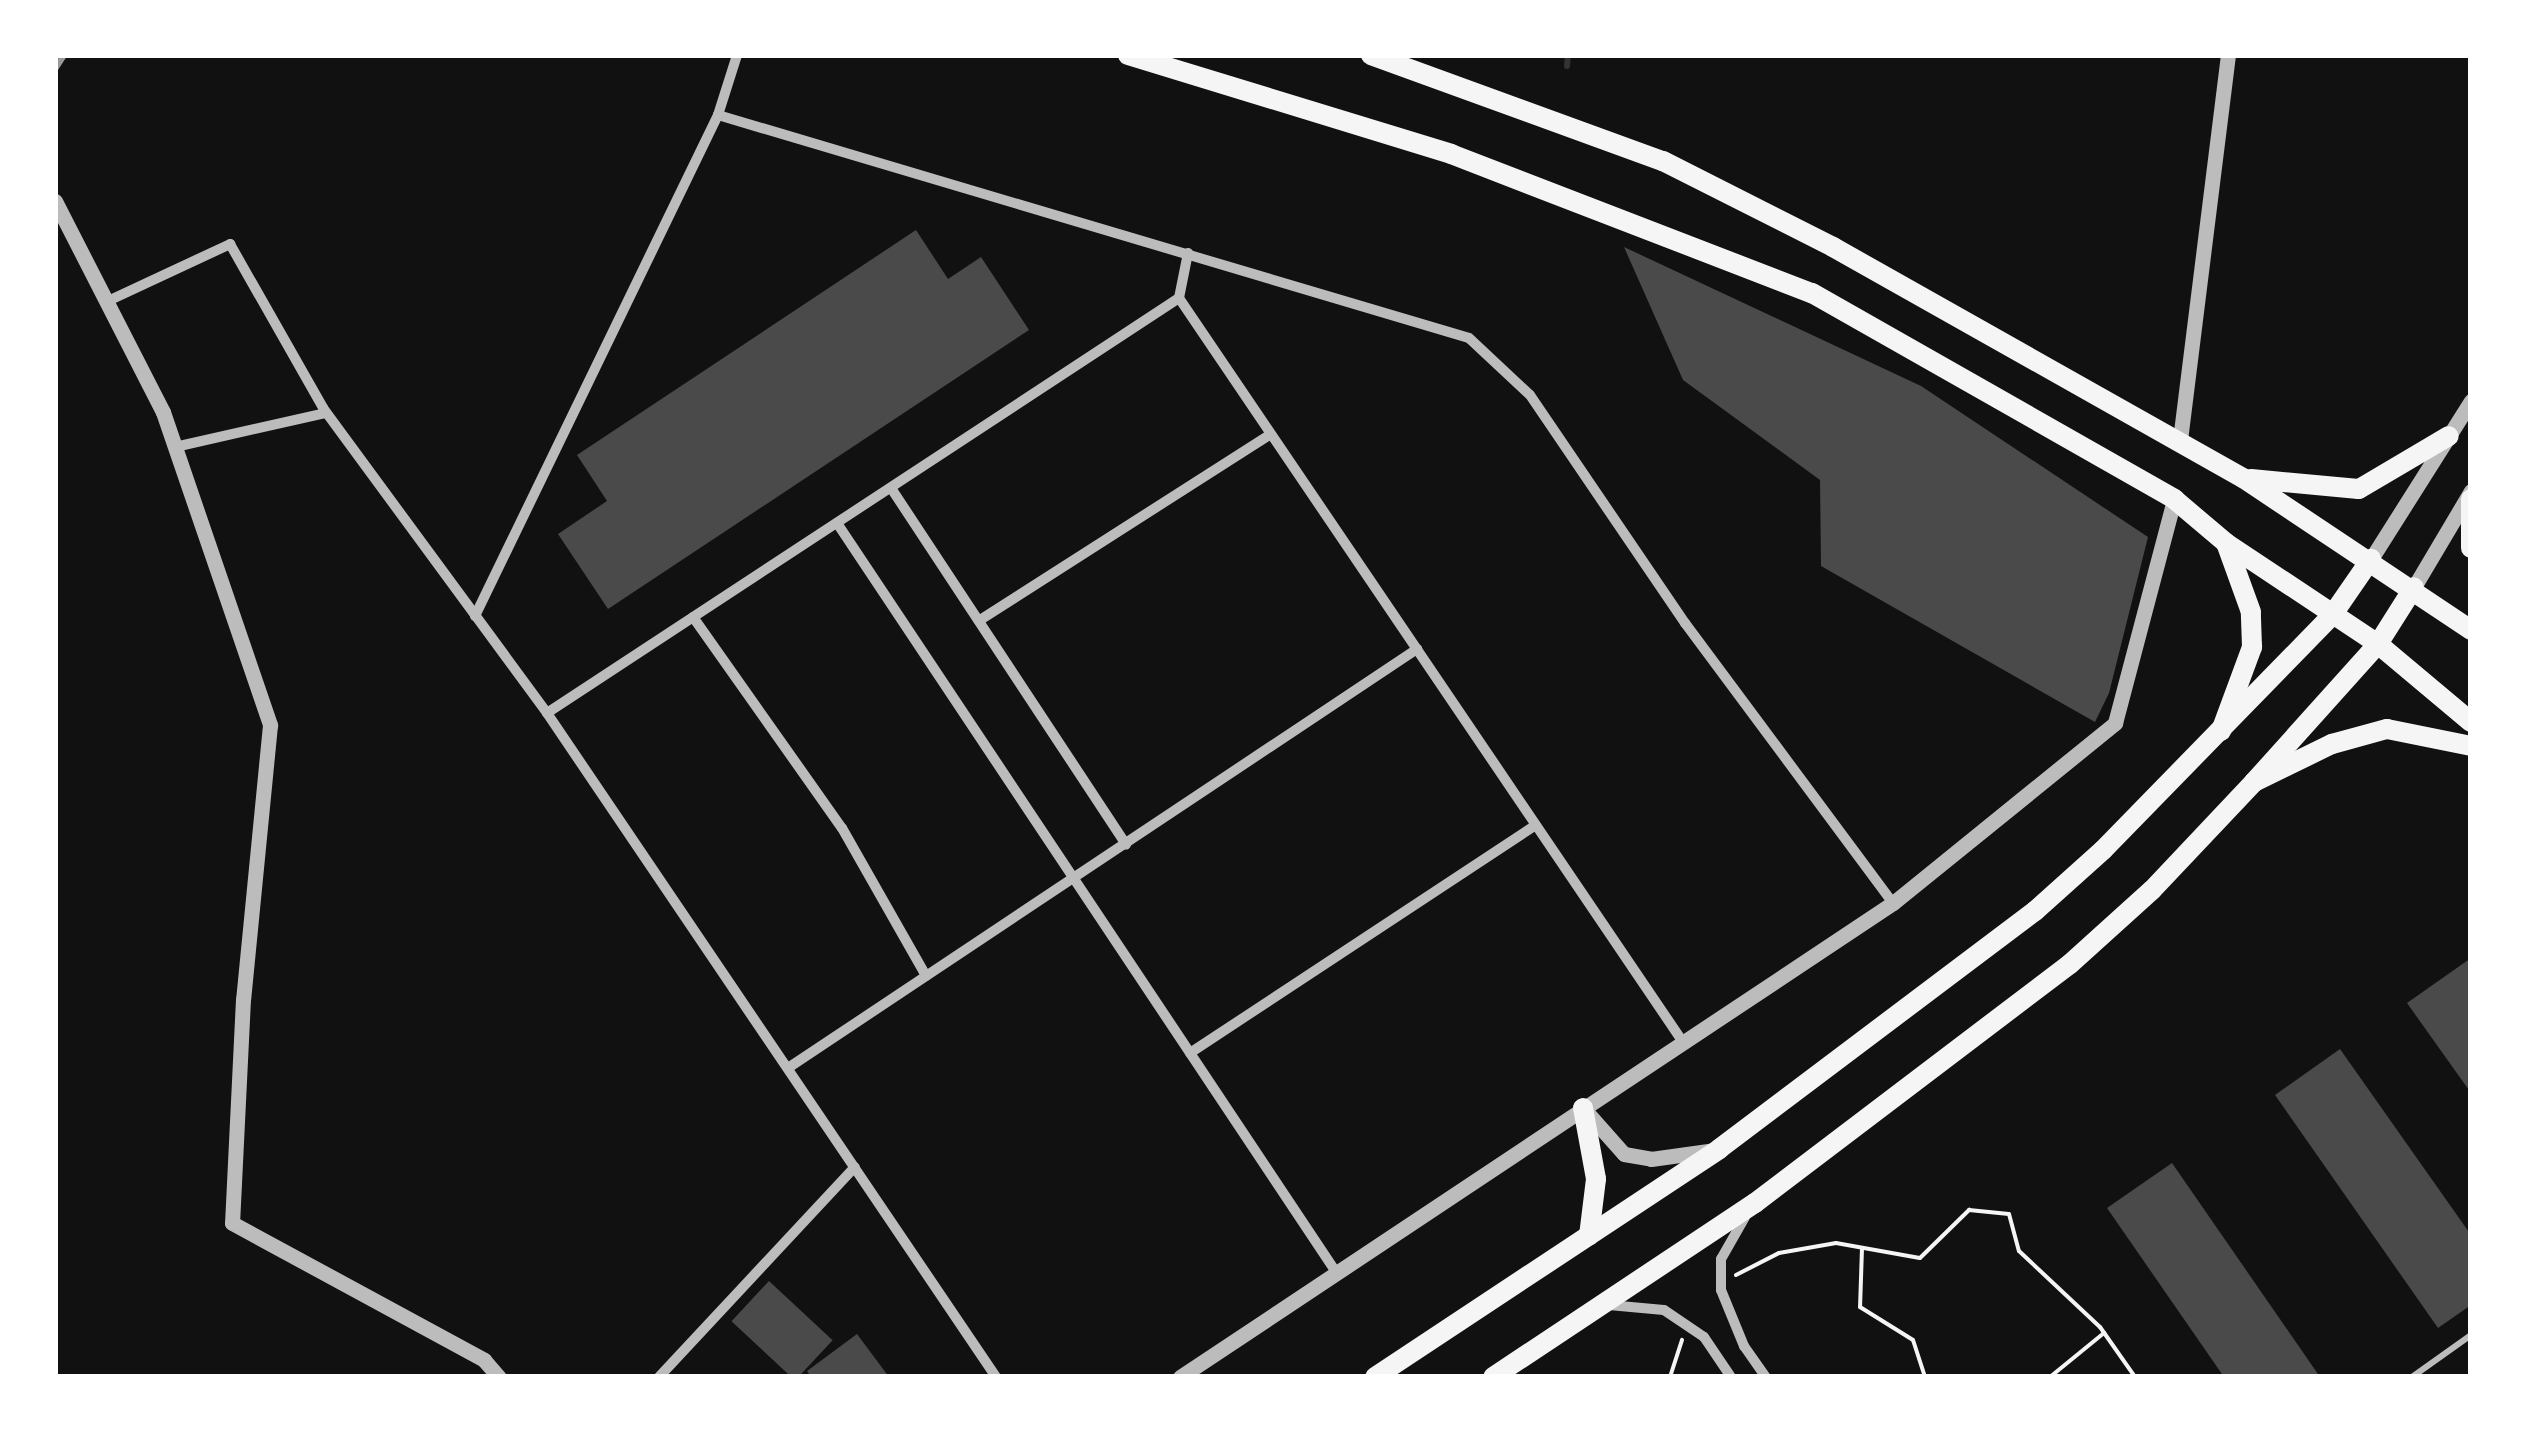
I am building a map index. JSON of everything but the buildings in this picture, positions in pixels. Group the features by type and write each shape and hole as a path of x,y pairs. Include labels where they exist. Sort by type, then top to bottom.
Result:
{"main road":[{"path":"1128,55 1451,154 1812,294 2174,500 2226,543 2378,644 2471,722"},
{"path":"1371,55 1663,161 2180,440 2414,586 2471,630"},
{"path":"2243,478 2358,489 2449,436"},
{"path":"2471,499 2471,548"},
{"path":"2221,732 2252,647 2251,612 2226,543"},
{"path":"1374,1377 1719,1149 2035,911 2221,732 2333,614 2371,558"},
{"path":"1492,1377 1756,1203 2070,964 2152,890 2254,782 2378,644 2414,586"},
{"path":"2254,782 2332,744 2387,729 2471,746"},
{"path":"1583,1108 1596,1179 1588,1236"}],"street":[{"path":"475,616 718,114 737,55"},
{"path":"2180,440 2228,55"},
{"path":"718,114 1444,328 1498,360 1893,903"},
{"path":"55,201 108,301 175,447 270,725 243,999 232,1223 484,1360 498,1377"},
{"path":"108,301 230,244 326,413 547,714 996,1377"},
{"path":"547,714 1179,298 1188,253"},
{"path":"1179,298 1683,1042"},
{"path":"2371,558 2471,401"},
{"path":"175,447 326,413"},
{"path":"980,620 1271,434"},
{"path":"891,488 1126,845"},
{"path":"2414,586 2471,490"},
{"path":"1180,1377 1893,903 2115,723 2174,500"},
{"path":"836,523 1336,1272"},
{"path":"693,617 842,828 926,976"},
{"path":"788,1068 1417,650"},
{"path":"1190,1053 1536,825"},
{"path":"1583,1108 1624,1154 1651,1159 1719,1149"},
{"path":"659,1377 855,1167"},
{"path":"1756,1203 1721,1259 1721,1290 1744,1346 1766,1377"},
{"path":"1603,1304 1664,1310 1704,1338 1732,1377"}],"lane":[{"path":"2412,1377 2471,1335"}],"path":[{"path":"1734,1276 1779,1253 1836,1244 1920,1258 1969,1210 2009,1214 2020,1251 2104,1333 2135,1377"},
{"path":"1862,1248 1860,1307 1913,1340 1925,1377"},
{"path":"1670,1377 1686,1326"},
{"path":"2050,1377 2104,1333"}],"waterway":[{"path":"1567,66 1568,55"}],"railway":[{"path":"55,69 64,55"}]}
